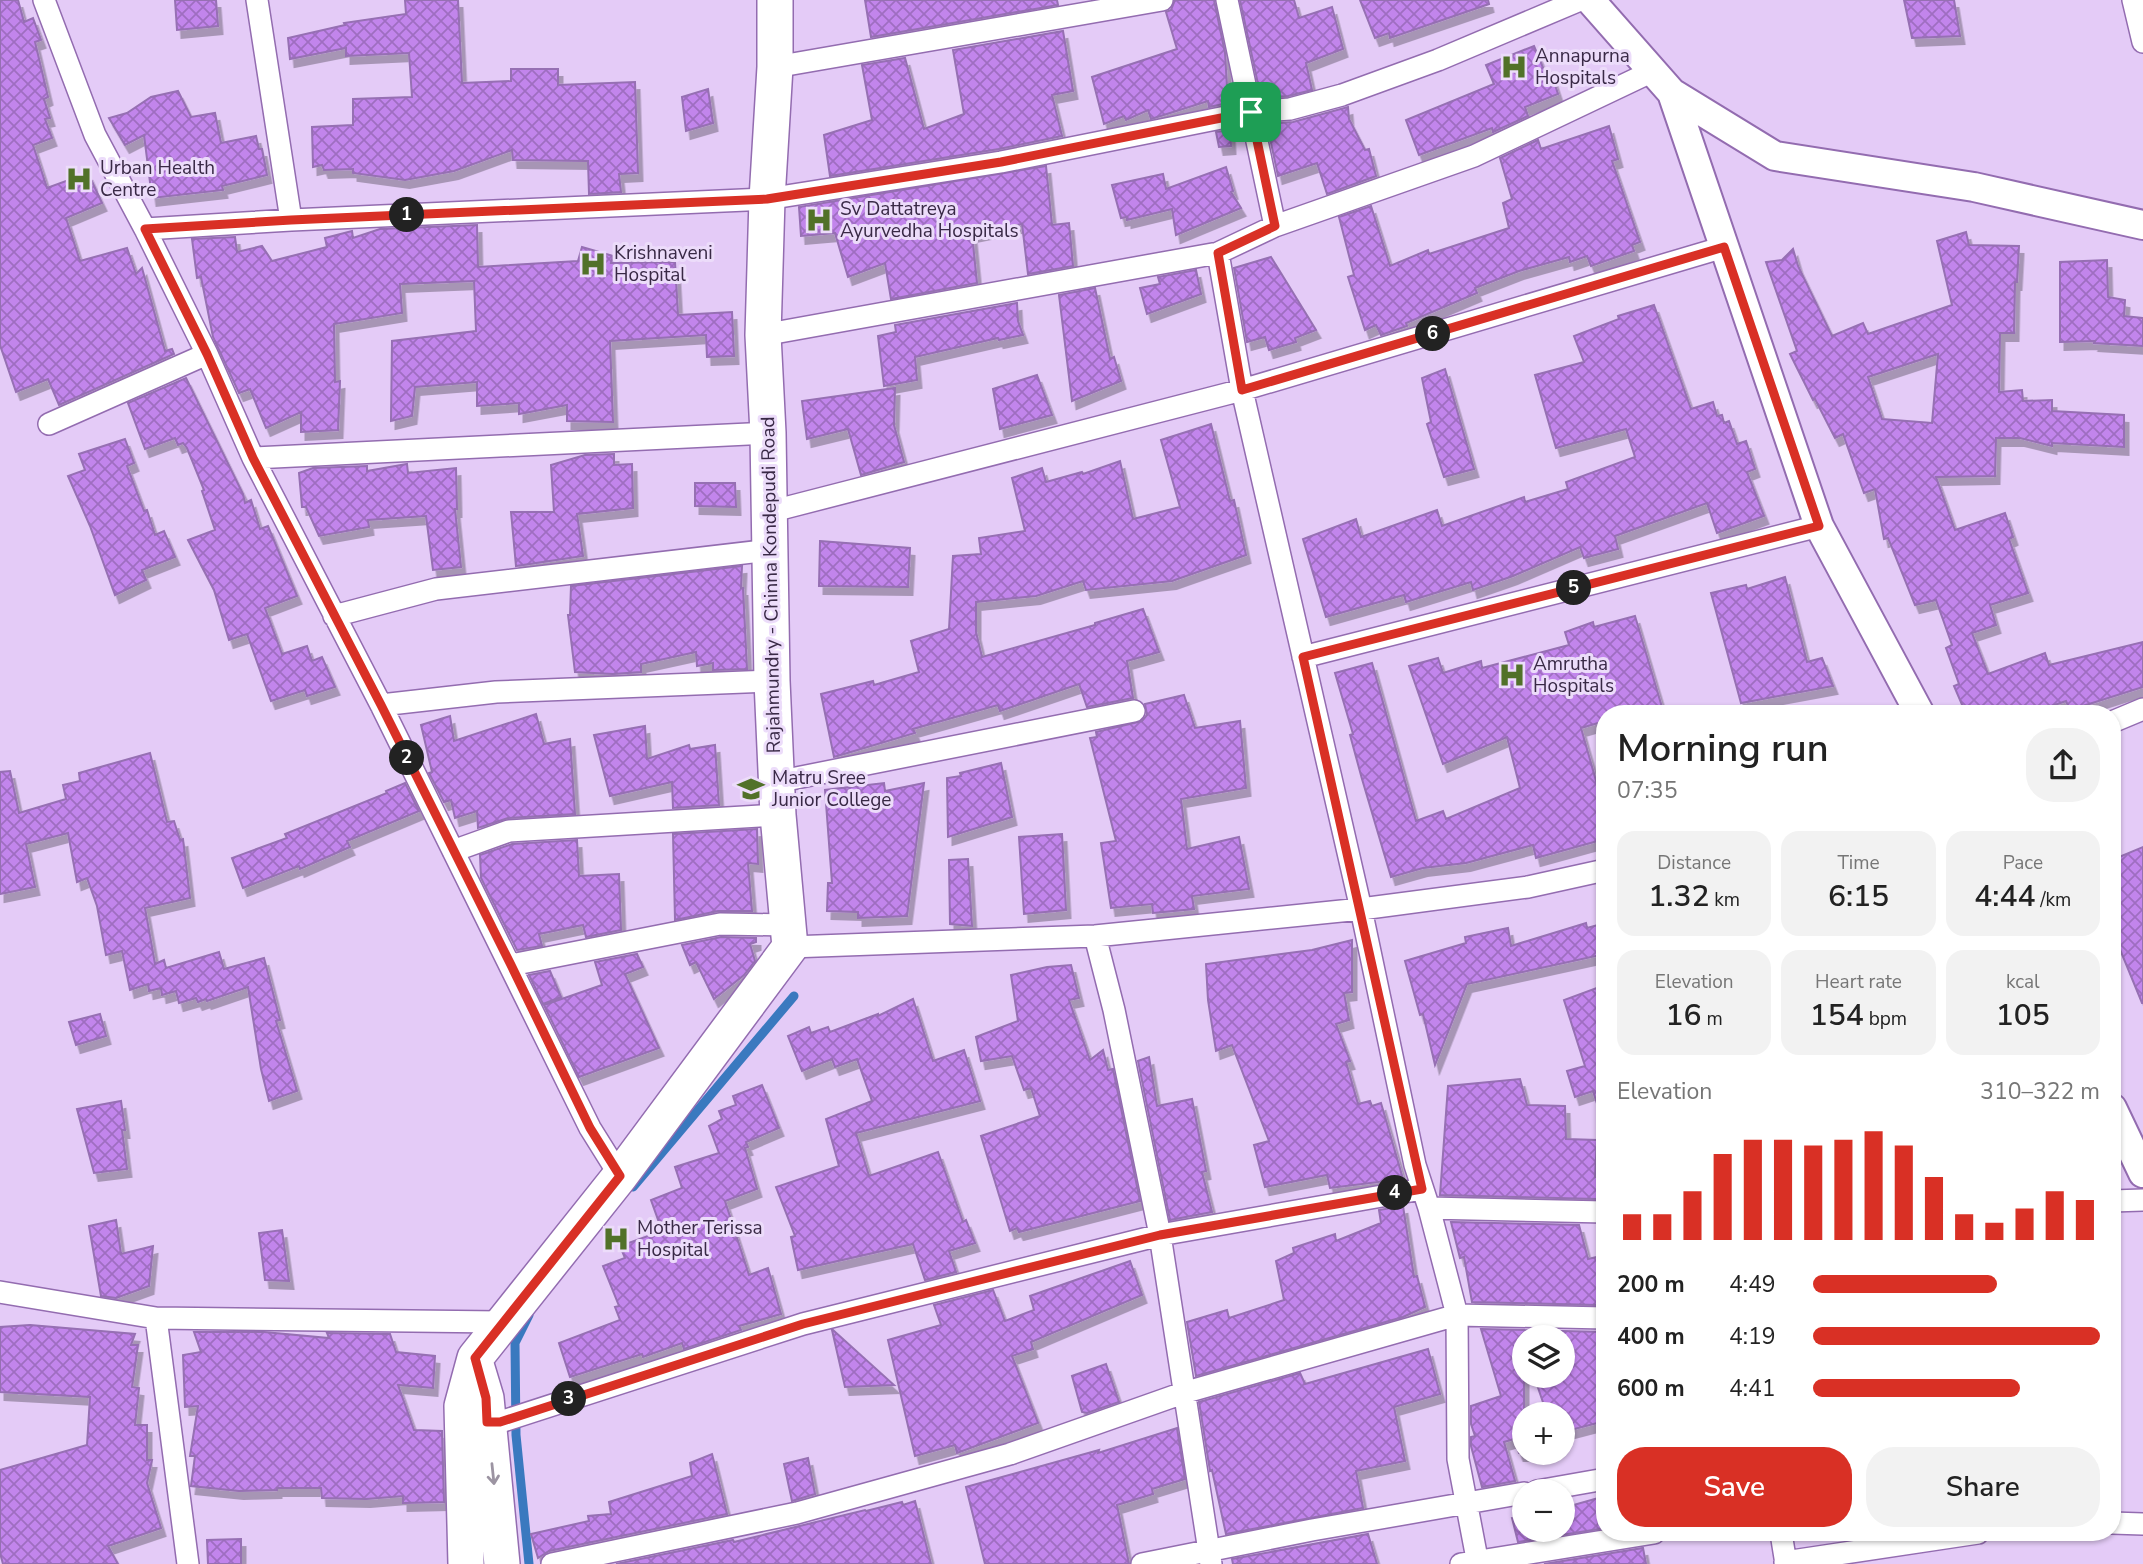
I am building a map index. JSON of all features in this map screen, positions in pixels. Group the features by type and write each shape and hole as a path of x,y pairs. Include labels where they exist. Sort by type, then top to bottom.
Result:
{"main road":[{"name":"Rajahmundry - Chinna Kondepudi Road","path":"775,0 775,67 763,335 777,799 789,936"},
{"path":"466,1564 462,1406 475,1358 620,1176 789,936"},
{"path":"475,1358 486,1398 502,1564"}],"street":[{"path":"44,0 95,135 207,354 253,458 381,705 590,1128 620,1176"},
{"path":"257,0 291,220"},
{"path":"775,67 1162,0"},
{"path":"1227,0 1275,226"},
{"path":"145,229 767,199 1001,162 1251,112 1290,109 1342,95 1438,60 1580,0"},
{"path":"1590,0 1672,93 1774,156 1974,187 2143,225"},
{"path":"2133,0 2143,42"},
{"path":"763,335 1218,253 1275,226 1474,156 1653,71"},
{"path":"1672,93 1819,526 1915,705"},
{"path":"769,512 1242,390 1724,247"},
{"path":"1218,253 1242,390 1426,1198 1457,1315 1458,1459 1472,1563 1605,1541"},
{"path":"49,424 207,354"},
{"path":"253,458 768,433"},
{"path":"1303,657 1819,526"},
{"path":"334,616 436,589 770,550"},
{"path":"381,705 496,692 772,681"},
{"path":"2121,718 2143,709"},
{"path":"453,851 509,831 777,799 1134,710"},
{"path":"511,965 720,924 789,936 1095,936 1361,909 1528,887 1596,872"},
{"path":"1095,936 1114,1010 1160,1235 1210,1557"},
{"path":"2121,1127 2143,1172"},
{"path":"487,1422 500,1422 803,1324 1160,1235 1426,1198 1596,1211"},
{"path":"2121,1201 2143,1200"},
{"path":"0,1292 156,1318 501,1322"},
{"path":"552,1564 797,1513 1010,1454 1183,1393 1457,1315 1596,1318"},
{"path":"156,1318 188,1564"},
{"path":"1575,1484 1596,1481"},
{"path":"1142,1564 1210,1557 1512,1495"},
{"path":"2121,1523 2143,1524"},
{"path":"1782,1541 1786,1563 1927,1541"}],"building":[{"path":"0,0 18,0 24,22 33,18 41,40 35,42 48,97 44,99 50,118 45,119 52,138 33,145 47,188 88,173 102,203 66,218 80,261 127,248 136,274 142,268 165,351 172,349 174,354 59,405 48,379 16,392 0,345"},
{"path":"175,0 216,0 218,26 177,30"},
{"path":"405,0 458,0 462,83 511,81 511,69 558,69 558,85 635,82 638,173 619,174 621,192 589,194 588,161 513,160 512,150 454,171 405,180 353,173 353,169 324,170 322,165 313,167 312,127 353,125 353,99 412,97 409,53 346,56 346,48 290,59 288,38 345,25 344,23 406,14"},
{"path":"865,0 1057,0 1058,5 871,37"},
{"path":"1175,0 1214,0 1225,53 1228,103 1209,107 1208,101 1151,119 1148,110 1126,120 1124,116 1104,124 1092,77 1177,49 1166,12 1171,10"},
{"path":"1240,0 1294,0 1299,18 1332,7 1343,49 1306,63 1312,90 1288,96 1261,98"},
{"path":"1360,0 1488,0 1489,4 1390,38 1389,33 1375,38"},
{"path":"1904,0 1954,0 1960,36 1912,38"},
{"path":"1063,31 1073,91 1052,95 1062,136 999,149 830,176 824,135 872,120 862,65 905,58 924,129 964,114 953,50"},
{"path":"1534,46 1546,75 1551,73 1558,94 1525,107 1528,116 1493,132 1492,128 1419,155 1406,120 1494,84 1486,65"},
{"path":"708,89 713,123 686,131 682,97"},
{"path":"178,91 191,117 215,113 221,143 256,136 259,149 262,149 267,175 222,186 223,190 152,198 144,135 125,145 109,118 127,113 151,97"},
{"path":"1348,107 1349,119 1365,150 1369,149 1376,176 1327,194 1317,163 1278,176 1267,124 1293,122"},
{"path":"1609,126 1618,159 1612,161 1640,242 1632,245 1634,251 1591,266 1587,256 1570,262 1569,257 1519,271 1475,288 1477,293 1406,323 1407,326 1381,335 1376,325 1365,330 1348,277 1354,275 1339,217 1371,206 1390,266 1428,250 1429,254 1509,228 1503,203 1512,199 1500,158 1538,140 1541,149"},
{"path":"1230,130 1231,146 1219,147 1216,132"},
{"path":"1046,166 1052,225 1069,223 1073,266 1028,274 1022,224 972,234 977,283 891,299 885,263 848,277 835,233 801,236 799,207"},
{"path":"1226,167 1233,191 1231,192 1241,208 1176,235 1172,209 1127,220 1127,217 1121,218 1112,185 1163,174 1166,189"},
{"path":"477,225 478,267 578,261 582,247 613,256 611,263 675,262 678,315 732,312 734,356 707,357 706,335 610,341 613,422 567,421 567,405 519,414 519,403 477,406 477,382 415,387 412,416 391,421 392,341 476,331 474,281 400,284 402,313 334,324 335,382 340,381 338,430 301,432 301,412 266,428 250,389 239,393 213,337 201,277 197,278 192,239 235,237 237,252 262,246 272,261 327,247 325,238 352,231 353,238 380,229"},
{"path":"1966,232 1969,245 2019,246 2014,333 2000,333 1999,392 2022,390 2023,401 2052,400 2052,411 2124,415 2124,447 2052,443 2052,446 2020,438 1996,438 1995,476 1936,477 1955,530 2005,513 2013,537 2009,539 2028,593 1990,605 1996,625 1972,633 1988,674 2045,653 2049,665 2143,642 2143,687 2086,705 2068,705 2066,701 2054,705 1962,705 1954,686 1959,684 1946,648 1952,645 1936,600 1915,605 1888,538 1884,539 1875,489 1864,493 1843,434 1835,438 1790,354 1797,351 1766,262 1782,260 1793,249 1798,266 1832,336 1863,323 1868,334 1952,305 1937,241","holes":["1938,354 1932,423 1882,419 1868,377"]},
{"path":"1271,257 1316,330 1295,338 1296,342 1269,350 1265,337 1247,342 1234,268"},
{"path":"2107,260 2108,297 2125,300 2124,316 2143,318 2143,346 2094,343 2095,341 2060,342 2060,262"},
{"path":"1196,270 1201,294 1147,314 1140,288 1160,284 1158,277"},
{"path":"1095,288 1110,359 1114,357 1121,381 1072,401 1059,295"},
{"path":"1017,303 1018,321 1023,335 915,357 917,380 884,386 878,336 896,332 895,325"},
{"path":"1654,305 1691,409 1713,402 1717,416 1722,415 1724,423 1729,421 1737,444 1746,441 1755,469 1747,472 1764,516 1717,533 1707,503 1615,536 1618,549 1584,558 1580,547 1473,590 1471,582 1406,602 1404,595 1326,617 1303,539 1356,519 1361,537 1437,510 1442,526 1524,497 1525,502 1568,489 1566,482 1635,457 1626,429 1556,448 1535,375 1584,362 1574,336 1619,319 1618,316"},
{"path":"1445,369 1474,469 1444,477 1427,424 1431,422 1422,378"},
{"path":"1037,375 1052,415 1000,429 993,389"},
{"path":"186,378 245,503 251,500 260,529 268,526 297,596 265,608 282,654 307,646 312,661 322,657 335,687 307,696 305,690 271,701 247,634 229,640 214,590 188,540 215,530 202,491 204,490 187,448 183,443 178,445 175,438 145,449 128,403"},
{"path":"895,388 894,425 904,462 861,475 848,429 807,439 802,401"},
{"path":"1211,424 1230,501 1234,500 1246,555 1172,581 1086,590 1083,581 1036,596 976,602 976,632 982,657 1143,609 1159,652 1127,661 1133,698 1087,707 1079,684 1000,711 998,705 913,729 915,733 834,757 821,694 873,681 874,685 919,672 911,641 949,629 953,556 981,554 979,538 1025,531 1012,478 1042,468 1046,482 1082,472 1083,474 1120,461 1133,519 1180,507 1161,440"},
{"path":"125,439 134,463 127,466 144,511 147,510 155,535 164,531 175,557 142,570 146,580 115,595 68,476 85,470 79,454"},
{"path":"614,454 614,465 632,464 633,508 577,514 583,556 516,566 511,512 554,512 551,465 585,455"},
{"path":"407,464 408,473 456,468 455,509 461,567 433,570 426,516 368,520 369,527 319,536 306,507 302,507 299,473 313,468 367,466 367,471"},
{"path":"695,483 735,483 736,507 695,506"},
{"path":"820,541 910,548 908,587 819,586"},
{"path":"742,566 747,669 713,670 713,663 697,666 696,652 641,664 641,672 575,672 568,615 571,586"},
{"path":"1785,577 1807,662 1822,658 1833,686 1741,703 1711,593 1746,585 1747,589"},
{"path":"1635,616 1661,705 1596,705 1596,724 1581,728 1596,781 1596,841 1536,858 1533,845 1466,863 1423,868 1391,877 1335,673 1372,663 1416,821 1443,811 1446,819 1520,788 1507,737 1443,764 1409,666 1438,658 1443,673 1481,661 1482,668 1569,645 1565,632 1593,622 1594,627"},
{"path":"1184,695 1195,728 1240,721 1246,788 1181,799 1187,849 1239,837 1249,889 1192,896 1194,909 1153,913 1152,904 1111,908 1101,843 1116,841 1090,738 1097,737 1096,732 1142,721 1147,715 1145,704"},
{"path":"536,714 544,744 570,739 575,814 508,818 478,828 477,811 455,818 451,800 444,802 429,773 432,772 421,725 450,716 454,741"},
{"path":"645,726 647,759 689,745 690,749 715,745 719,805 673,808 672,782 610,796 594,735"},
{"path":"150,753 167,822 174,821 180,840 183,839 190,898 145,908 155,964 164,960 166,968 219,952 224,969 264,958 280,1020 276,1021 297,1091 269,1101 248,987 207,1001 198,1002 196,998 179,1003 176,991 162,995 161,988 149,991 148,984 130,990 122,951 106,955 97,906 87,878 77,882 68,833 26,844 35,887 0,894 0,772 10,771 19,813 66,799 63,785 80,781 79,773"},
{"path":"1001,763 1012,817 948,837 947,778"},
{"path":"405,783 419,811 347,841 350,847 300,869 299,866 243,888 232,858 287,838 285,834 387,793 386,791"},
{"path":"884,783 885,791 924,783 907,916 858,918 858,912 827,911 828,883 832,883 825,790"},
{"path":"757,829 758,864 748,863 752,911 718,911 675,920 673,834"},
{"path":"1062,834 1066,910 1024,914 1019,837"},
{"path":"577,840 579,876 619,874 621,930 586,937 583,925 539,934 542,946 517,950 481,878 480,855 512,844"},
{"path":"2143,847 2143,1003 2121,952 2121,856"},
{"path":"968,859 972,926 950,924 949,860"},
{"path":"1586,923 1587,928 1596,926 1596,956 1467,984 1435,1065 1423,1014 1420,1015 1405,961 1466,943 1465,937 1508,928 1511,946"},
{"path":"721,937 756,938 756,942 750,944 755,961 744,975 714,999 696,962 690,965 682,945"},
{"path":"1352,940 1352,992 1344,993 1349,1020 1336,1024 1350,1061 1346,1062 1358,1104 1370,1101 1372,1106 1381,1103 1403,1179 1330,1188 1327,1175 1265,1187 1254,1145 1269,1141 1232,1045 1216,1051 1208,1000 1206,964 1312,950"},
{"path":"637,954 643,967 625,974 659,1048 579,1077 544,1005 602,985 595,962"},
{"path":"1071,965 1079,998 1069,1000 1090,1060 1103,1050 1108,1070 1113,1069 1140,1201 1019,1232 1017,1228 1010,1231 981,1136 1040,1116 1031,1088 1024,1090 1012,1056 981,1061 976,1037 1018,1021 1011,975"},
{"path":"550,971 561,997 543,1004 529,975"},
{"path":"1596,988 1596,1100 1593,1091 1575,1097 1567,1071 1585,1066 1564,1000"},
{"path":"913,999 933,1061 964,1050 980,1101 856,1133 869,1176 938,1152 963,1222 966,1220 975,1243 949,1251 956,1272 925,1280 913,1244 798,1270 791,1237 795,1236 776,1187 839,1166 826,1119 872,1101 857,1059 835,1067 832,1059 802,1071 788,1036 809,1027 811,1033 828,1027 830,1032 878,1016"},
{"path":"100,1014 106,1036 76,1045 69,1022"},
{"path":"1149,1057 1157,1106 1192,1099 1206,1171 1202,1172 1212,1212 1170,1220 1138,1061"},
{"path":"1520,1079 1527,1105 1565,1106 1566,1139 1596,1140 1596,1199 1440,1195 1448,1086"},
{"path":"762,1085 779,1128 746,1142 748,1147 745,1148 757,1189 725,1201 749,1275 768,1268 781,1314 739,1326 741,1330 684,1349 682,1343 570,1377 559,1343 620,1320 615,1307 619,1306 603,1266 625,1258 620,1246 662,1231 651,1200 682,1188 675,1167 719,1153 709,1126 722,1119 719,1111 736,1105 733,1096"},
{"path":"121,1101 127,1169 94,1173 77,1109"},
{"path":"1403,1206 1414,1277 1417,1276 1425,1307 1403,1317 1196,1376 1187,1322 1227,1310 1229,1318 1284,1300 1276,1261 1294,1253 1293,1248 1335,1234 1336,1241 1381,1223 1379,1210"},
{"path":"116,1220 121,1254 153,1246 149,1286 116,1298 101,1296 89,1226"},
{"path":"1451,1222 1579,1225 1588,1259 1596,1257 1596,1305 1472,1302 1464,1257 1460,1258"},
{"path":"282,1230 289,1281 265,1280 259,1233"},
{"path":"1130,1261 1142,1295 1031,1342 1033,1349 1012,1356 1038,1423 957,1453 955,1445 915,1456 888,1340 941,1325 934,1305 993,1290 1005,1321 1034,1310 1030,1296"},
{"path":"30,1325 135,1334 131,1345 138,1345 132,1387 139,1388 135,1425 147,1425 147,1460 152,1460 147,1483 161,1528 108,1546 118,1564 3,1564 0,1553 0,1470 87,1445 90,1397 0,1392 0,1327"},
{"path":"1481,1329 1512,1330 1512,1388 1524,1388 1524,1402 1512,1402 1512,1440 1504,1442 1514,1479 1512,1482 1482,1487 1471,1446 1471,1437 1475,1436 1471,1424 1471,1406 1501,1396"},
{"path":"833,1330 894,1385 845,1387"},
{"path":"1575,1331 1596,1332 1596,1423 1575,1429 1575,1402 1543,1402 1538,1388 1575,1388"},
{"path":"194,1332 264,1332 329,1338 327,1333 390,1334 396,1352 435,1356 433,1388 398,1385 414,1430 442,1431 444,1502 403,1503 403,1496 322,1498 321,1488 239,1491 191,1486 195,1456 190,1456 198,1406 185,1407 183,1355 201,1352"},
{"path":"1428,1349 1440,1394 1394,1407 1405,1461 1356,1471 1363,1508 1226,1534 1212,1470 1210,1471 1199,1402 1300,1373 1305,1384"},
{"path":"1106,1364 1119,1402 1087,1413 1082,1412 1072,1376"},
{"path":"1177,1428 1185,1479 1152,1489 1153,1494 1117,1505 1129,1564 985,1564 966,1487 1099,1450 1098,1453"},
{"path":"712,1454 727,1514 549,1551 538,1558 531,1534 589,1521 588,1516 611,1514 609,1502 692,1476 690,1463"},
{"path":"808,1458 815,1494 792,1501 784,1464"},
{"path":"1596,1499 1596,1529 1575,1533 1575,1505"},
{"path":"915,1501 931,1564 616,1564 733,1540 734,1542 865,1510"},
{"path":"1368,1534 1377,1564 1233,1564 1232,1559"},
{"path":"241,1539 241,1564 208,1564 207,1540"},
{"path":"1643,1548 1646,1564 1544,1564"}],"waterway":[{"path":"633,1187 794,996"},
{"path":"529,1315 515,1343 516,1435 529,1564"}],"place":[{"name":"Annapurna Hospitals","path":"1514,67"},
{"name":"Urban Health Centre","path":"79,179"},
{"name":"Sv Dattatreya Ayurvedha Hospitals","path":"819,220"},
{"name":"Krishnaveni Hospital","path":"593,264"},
{"name":"Amrutha Hospitals","path":"1512,675"},
{"name":"Matru Sree Junior College","path":"751,789"},
{"name":"Mother Terissa Hospital","path":"616,1239"}],"route":[{"path":"1251,112 1275,226 1218,253 1242,390 1724,247 1819,526 1303,657 1422,1189 1160,1235 803,1324 500,1422 487,1422 486,1398 475,1358 620,1176 590,1128 381,705 253,458 207,354 145,229 767,199 1001,162 1251,112"}]}
